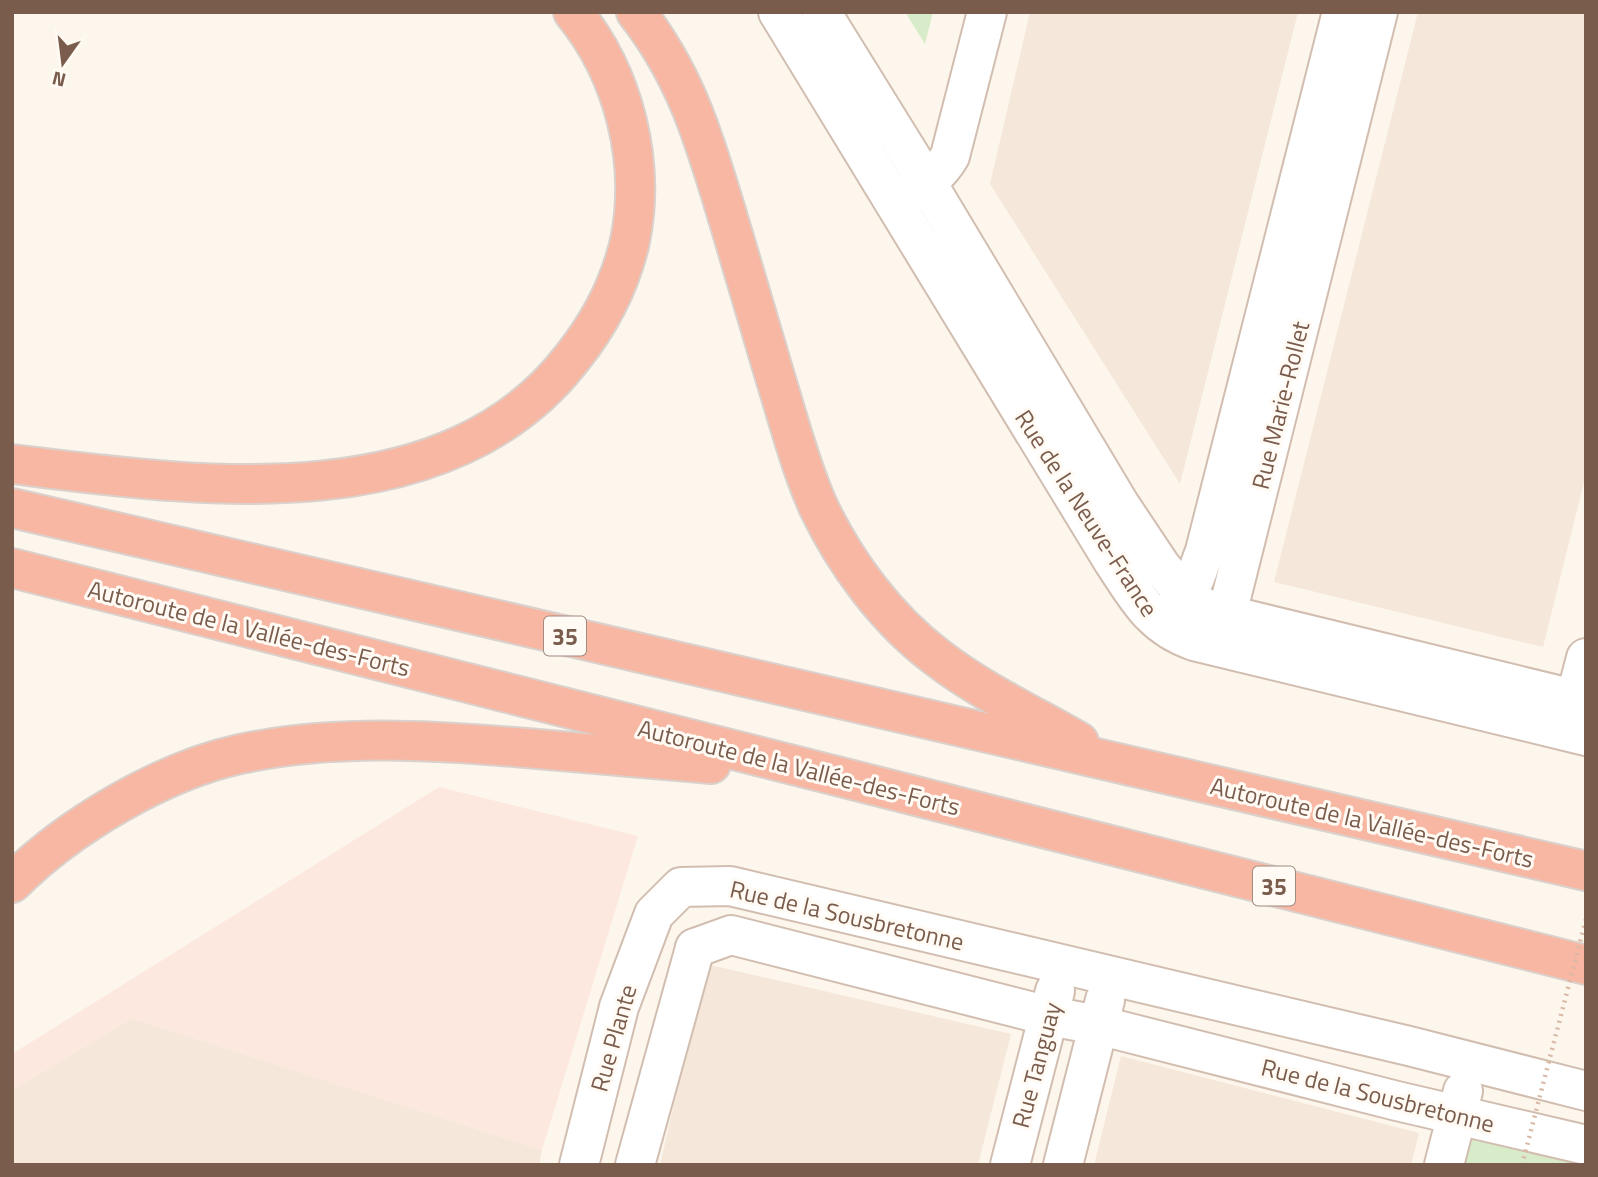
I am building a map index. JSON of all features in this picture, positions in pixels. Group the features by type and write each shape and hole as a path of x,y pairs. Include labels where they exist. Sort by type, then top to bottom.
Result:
{"highway":[{"path":"12,464 117,477 210,484 283,485 316,482 410,464 472,439 520,410 564,369 596,326 620,276 628,250 635,205 631,144 618,92 597,45 573,12"},
{"path":"636,12 652,31 682,81 702,134 797,449 818,506 842,550 894,618 935,656 957,672 1117,763"},
{"name":"Autoroute de la Vallée-des-Forts","path":"12,508 1586,872"},
{"name":"Autoroute de la Vallée-des-Forts","path":"12,568 1586,965"},
{"path":"12,883 54,846 119,803 213,761 285,746 365,740 436,741 824,773"}],"street":[{"name":"Rue de la Neuve-France","path":"778,12 1113,561 1158,623 1177,635 1223,631 1578,717"},
{"name":"Rue de la Neuve-France","path":"821,12 928,183 1120,505 1160,565 1185,594 1205,608 1223,631"},
{"path":"895,203 928,183 944,167 955,142 987,12"},
{"name":"Rue Marie-Rollet","path":"1223,631 1323,157 1342,12"},
{"name":"Rue Marie-Rollet","path":"1158,623 1185,594 1198,572 1323,157 1378,12"},
{"path":"1578,717 1586,658"},
{"name":"Rue de la Sousbretonne","path":"654,914 681,887 730,886 1062,966 1112,975 1586,1091"},
{"path":"635,1165 695,948 654,914"},
{"name":"Rue Plante","path":"579,1165 618,1007 654,914"},
{"name":"Rue de la Sousbretonne","path":"695,948 731,934 1049,1016 1098,1024 1586,1145"},
{"name":"Rue Tanguay","path":"1010,1165 1062,966"},
{"name":"Rue Tanguay","path":"1063,1165 1112,975"},
{"path":"1444,1165 1470,1062"}],"path":[{"path":"1522,1165 1586,919"}],"shaded area":[{"path":"1030,12 1298,12 1180,484 990,184"},
{"path":"1418,12 1586,12 1586,474 1543,647 1274,582"},
{"path":"439,787 638,836 542,1150 132,1018 12,1090 12,1054"},
{"path":"706,964 1011,1034 978,1165 660,1165"},
{"path":"132,1018 542,1150 539,1165 12,1165 12,1090"},
{"path":"1121,1056 1419,1133 1411,1165 1094,1165"}],"green space":[{"path":"905,12 933,12 925,44"},
{"path":"1458,1117 1586,1148 1586,1165 1446,1165"}]}
